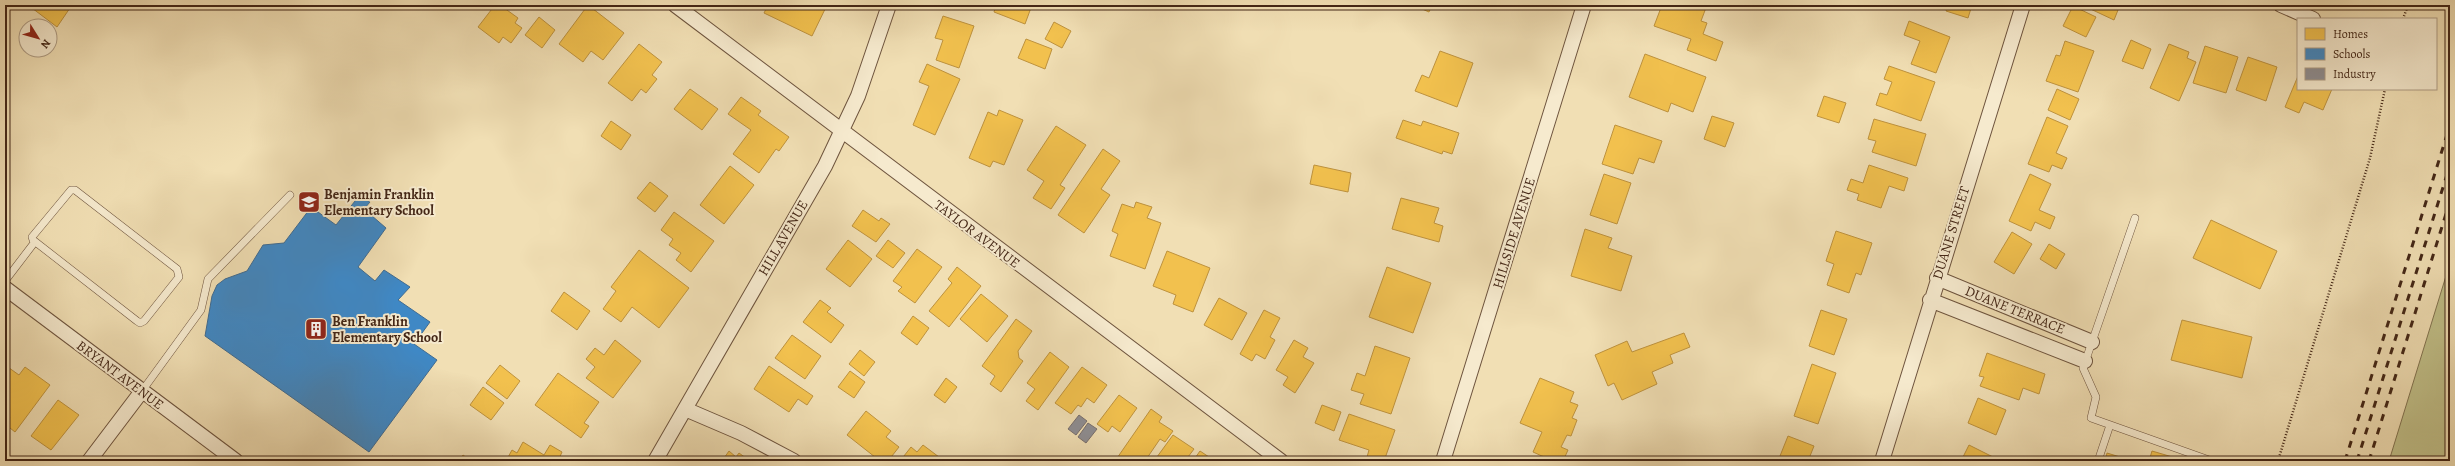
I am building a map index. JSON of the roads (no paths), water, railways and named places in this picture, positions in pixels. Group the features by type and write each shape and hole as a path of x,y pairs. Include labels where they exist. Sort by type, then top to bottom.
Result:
{"street":[{"name":"TAYLOR AVENUE","path":"674,5 1274,459"},
{"name":"HILL AVENUE","path":"655,461 821,173 858,96 889,5"},
{"name":"HILLSIDE AVENUE","path":"1442,461 1584,5"},
{"name":"DUANE STREET","path":"1882,461 1930,300 2023,5"},
{"path":"2281,5 2311,18"},
{"name":"DUANE TERRACE","path":"1937,278 2092,342"},
{"name":"BRYANT AVENUE","path":"5,288 236,461"},
{"path":"1930,300 2085,361"},
{"path":"89,461 142,390"},
{"path":"685,409 741,433 794,461"}],"lane":[{"path":"75,190 177,268 179,277 144,321 140,323 34,243 32,237 68,191 75,190"},
{"path":"142,390 201,310 208,278 290,195"},
{"path":"2135,218 2083,368 2096,397 2092,418 2211,461"},
{"path":"5,281 34,243"},
{"path":"2098,461 2110,425"}],"railway":[{"path":"2345,461 2450,125"},
{"path":"2357,461 2450,165"},
{"path":"2369,461 2450,201"}],"place":[{"name":"Benjamin Franklin Elementary School","path":"309,202"},
{"name":"Ben Franklin Elementary School","path":"316,329"}]}
